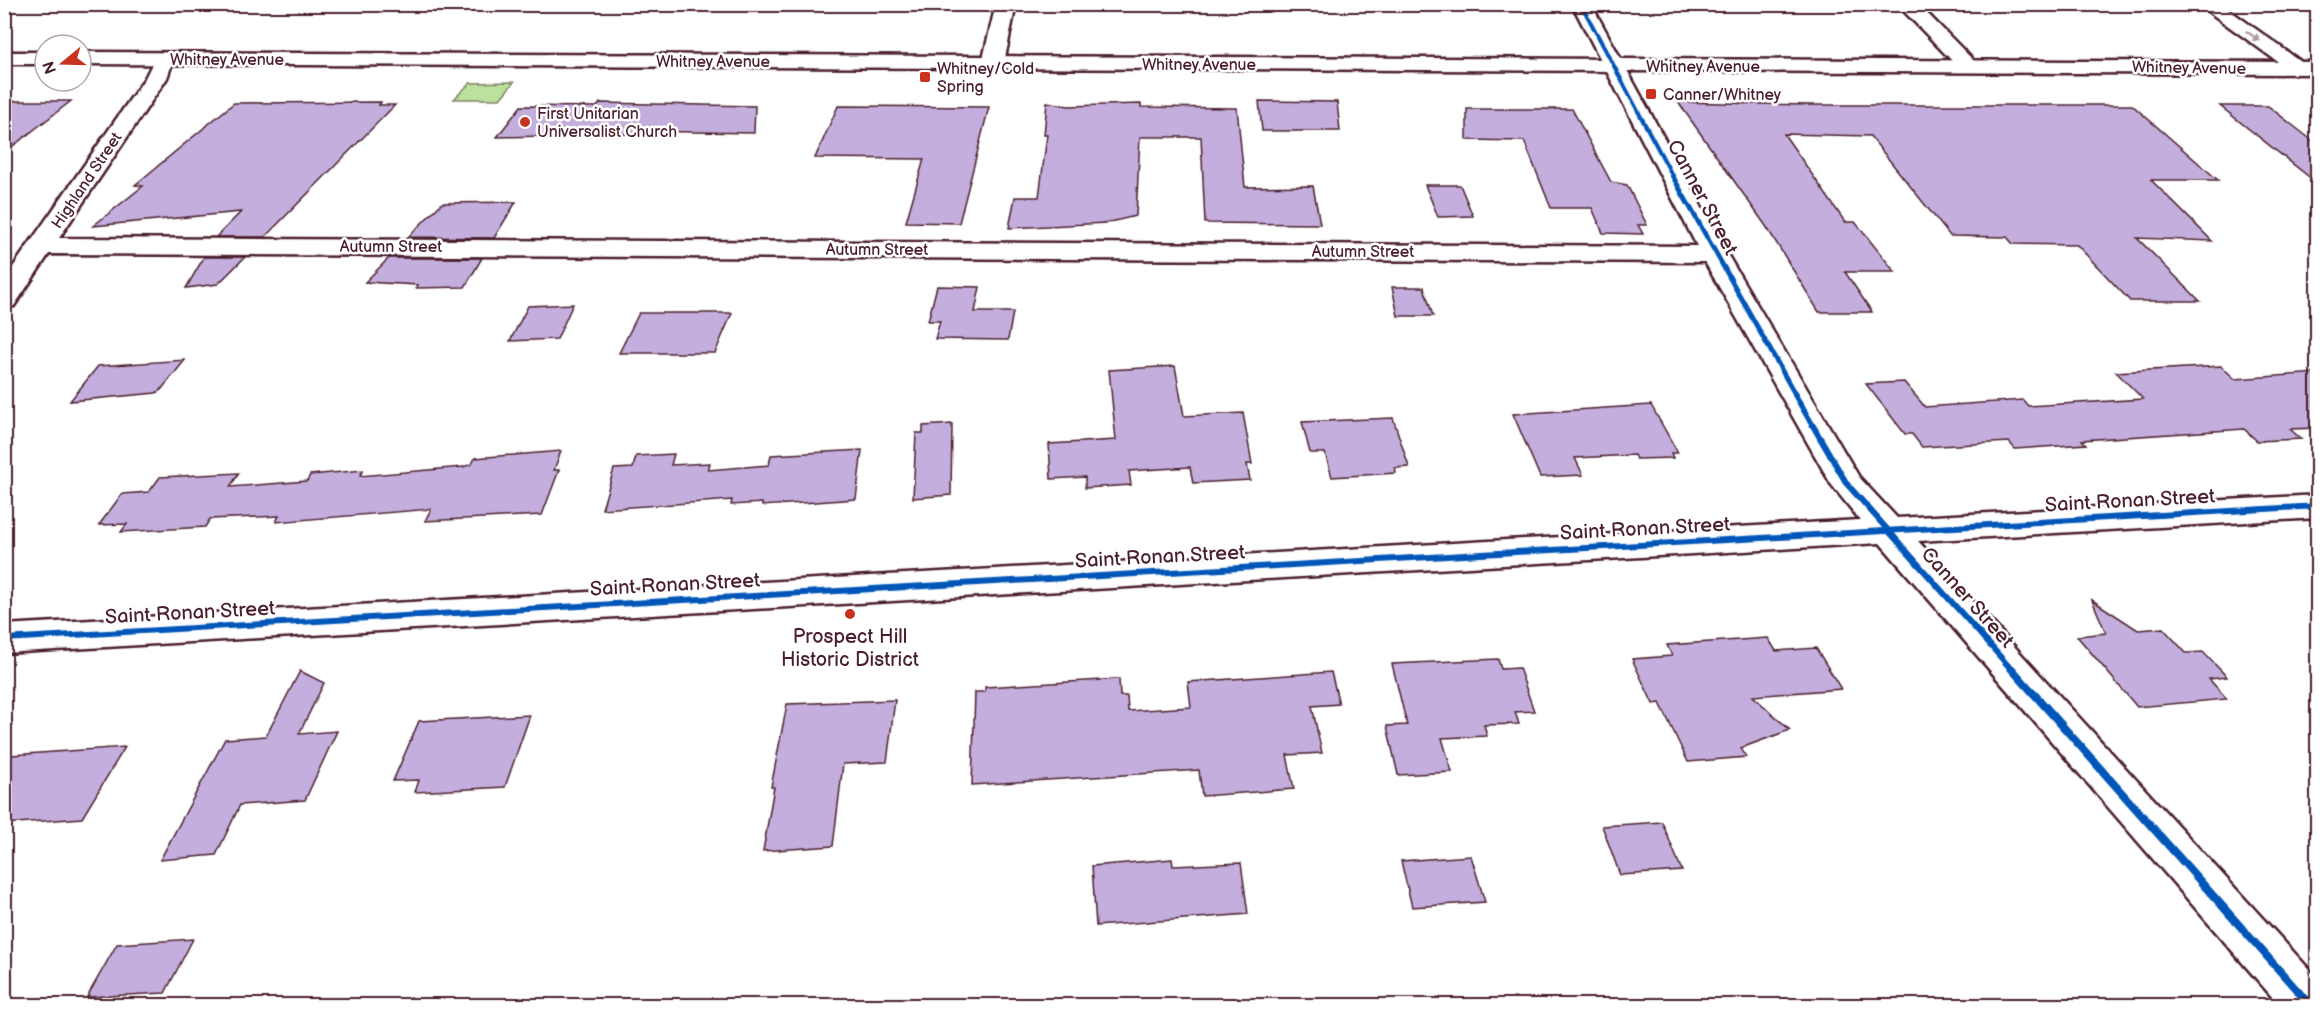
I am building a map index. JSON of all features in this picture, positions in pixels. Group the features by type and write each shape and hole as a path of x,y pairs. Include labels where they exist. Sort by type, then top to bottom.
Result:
{"street":[{"path":"993,63 1006,4"},
{"name":"Canner Street","path":"1581,4 1714,254 1847,484 1886,531 2311,1005"},
{"path":"1906,4 1967,65"},
{"path":"2207,4 2308,68"},
{"path":"4,58 33,58"},
{"name":"Whitney Avenue","path":"93,58 2308,68"},
{"name":"Highland Street","path":"4,300 156,78 164,58"},
{"name":"Autumn Street","path":"41,246 1714,254"},
{"name":"Saint Ronan Street","path":"4,639 2318,506"}],"green space":[{"path":"514,82 500,99 454,99 470,83"}],"building":[{"path":"4,101 71,101 4,153"},
{"path":"1259,101 1337,102 1340,131 1262,131"},
{"path":"381,102 379,105 395,105 265,237 216,237 241,212 93,226 143,186 135,185 234,103"},
{"path":"1047,102 1068,106 1141,104 1141,107 1237,108 1245,187 1313,186 1320,224 1205,223 1201,137 1140,137 1136,216 1106,223 1009,228 1015,197 1039,197 1047,135 1044,135"},
{"path":"1678,102 1808,105 2132,105 2218,180 2151,180 2212,241 2137,238 2200,301 2130,301 2077,245 2013,244 2007,237 1950,236 1870,136 1784,134 1845,222 1855,222 1895,272 1845,272 1872,312 1819,312 1766,226"},
{"path":"600,103 755,106 754,133 637,131 635,134 497,137 521,106 597,107"},
{"path":"838,106 989,107 959,223 906,222 924,159 815,158"},
{"path":"2220,106 2268,106 2318,145 2318,184"},
{"path":"1467,109 1572,109 1611,182 1627,185 1647,225 1638,225 1643,234 1603,233 1592,208 1551,208 1524,141 1467,140"},
{"path":"1425,185 1460,185 1473,216 1438,217"},
{"path":"516,202 494,238 408,237 442,203"},
{"path":"204,257 245,257 218,284 186,288"},
{"path":"389,258 482,258 465,287 416,288 418,285 365,282"},
{"path":"937,286 980,287 975,312 1013,312 1008,340 935,339 940,321 928,321"},
{"path":"1392,287 1424,287 1433,316 1398,316"},
{"path":"573,304 557,339 510,341 528,306"},
{"path":"639,313 732,313 715,353 619,353"},
{"path":"185,360 156,393 70,401 98,366"},
{"path":"1175,366 1184,416 1243,413 1252,464 1247,464 1250,480 1193,483 1190,467 1129,471 1131,485 1085,488 1085,477 1051,479 1049,444 1116,440 1109,370"},
{"path":"2221,366 2235,379 2318,373 2318,428 2290,429 2301,439 2257,441 2244,429 2082,440 2086,444 2015,449 2009,442 1922,447 1912,434 1905,434 1866,384 1904,382 1925,407 2023,400 2028,406 2143,399 2116,372"},
{"path":"1651,405 1678,453 1671,453 1673,458 1636,459 1634,455 1575,458 1583,475 1540,477 1513,414"},
{"path":"1393,418 1409,467 1395,468 1396,473 1332,477 1325,453 1310,453 1302,422"},
{"path":"952,424 951,495 913,498 916,433 923,433 923,426"},
{"path":"862,450 856,499 762,506 762,503 731,505 732,500 602,509 614,469 633,468 636,456 674,454 671,465 710,463 708,470 769,465 771,455"},
{"path":"561,451 554,470 559,470 542,515 425,521 431,509 276,522 279,516 210,519 205,527 121,532 127,524 99,525 122,494 149,492 160,477 239,473 230,487 307,481 310,475 363,470 360,476 463,467 472,464 475,458"},
{"path":"2092,600 2138,630 2163,628 2186,653 2203,652 2227,677 2209,679 2227,699 2137,707 2077,636 2106,633"},
{"path":"1768,638 1776,651 1816,648 1841,689 1753,696 1790,730 1741,748 1746,757 1688,762 1660,703 1653,704 1632,659 1672,656 1667,645"},
{"path":"1498,659 1501,669 1519,668 1534,711 1515,712 1519,724 1484,725 1487,736 1442,738 1452,772 1398,775 1387,726 1407,725 1392,664"},
{"path":"300,671 324,683 299,734 337,731 305,800 240,805 216,855 160,860 225,739 266,736"},
{"path":"1331,672 1339,704 1312,706 1322,753 1287,755 1294,789 1202,796 1199,770 972,785 975,692 985,692 985,687 1119,679 1120,696 1127,696 1128,711 1191,707 1188,682"},
{"path":"895,700 887,762 843,764 833,846 763,851 774,787 771,787 787,704"},
{"path":"530,715 505,787 415,792 419,780 393,781 419,721"},
{"path":"125,747 82,818 4,824 4,764 11,755"},
{"path":"1662,822 1682,871 1620,875 1602,826"},
{"path":"1471,856 1485,902 1412,907 1401,861"},
{"path":"1172,859 1173,866 1241,863 1248,914 1096,926 1092,866"},
{"path":"193,939 165,993 87,997 117,944"}],"cycle path":[{"path":"1581,4 1714,254 1847,484 2311,1006"},
{"path":"4,639 2318,506"}],"place":[{"name":"Whitney/Cold Spring","path":"925,77"},
{"name":"Canner/Whitney","path":"1651,94"},
{"name":"First Unitarian Universalist Church","path":"525,122"},
{"name":"Prospect Hill Historic District","path":"850,614"}]}
